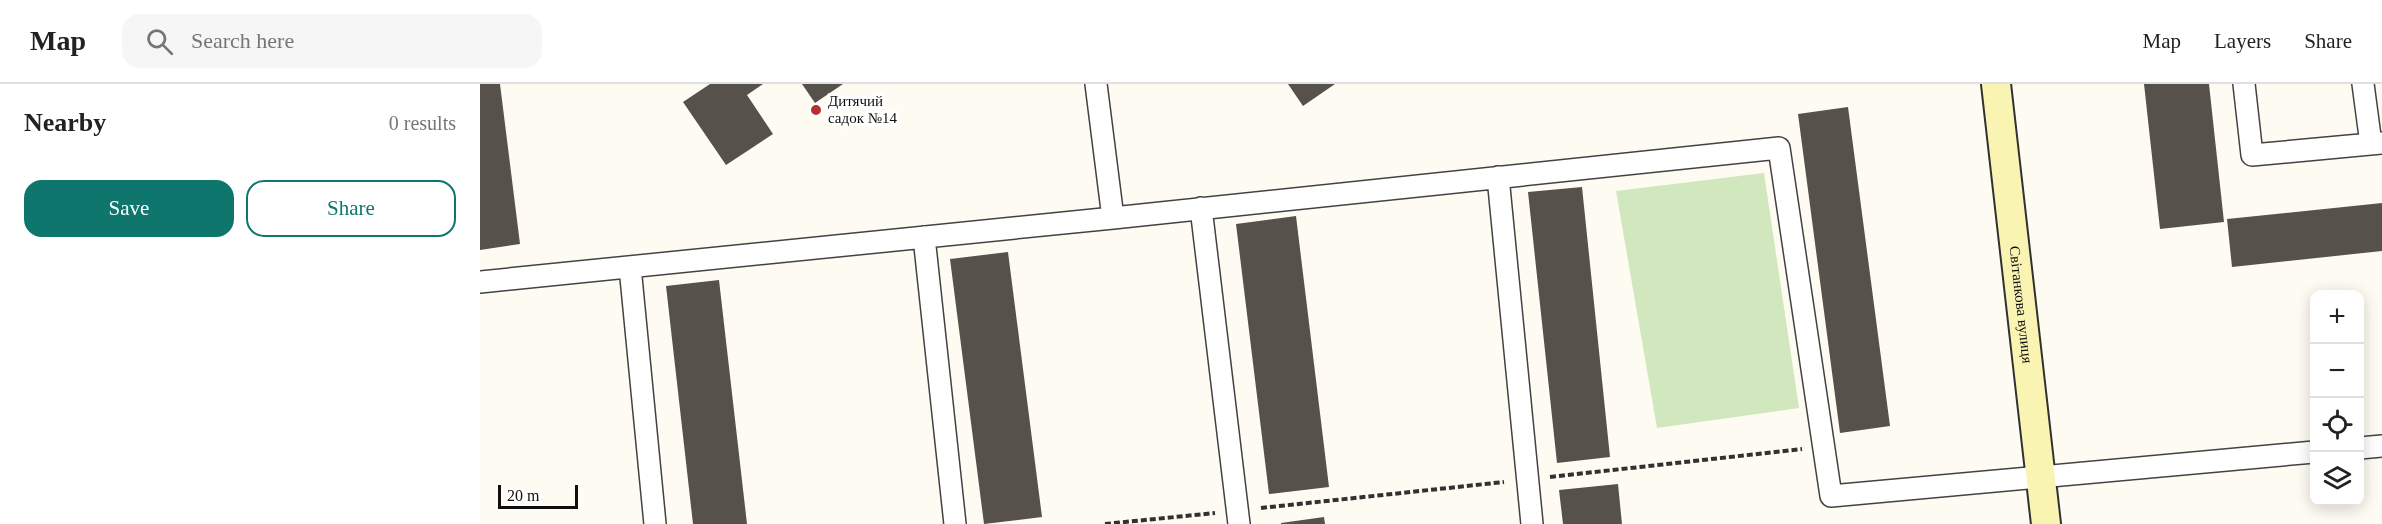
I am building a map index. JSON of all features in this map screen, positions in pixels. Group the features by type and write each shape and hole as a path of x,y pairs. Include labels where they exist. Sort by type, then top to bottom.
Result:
{"street":[{"path":"1096,84 1113,218"},
{"name":"Світанкова вулиця","path":"1996,84 2046,524"},
{"path":"2244,84 2252,155 2377,144 2363,84"},
{"path":"480,282 1779,148 1831,496 2310,452"},
{"path":"1498,177 1532,524"},
{"path":"1201,208 1238,517"},
{"path":"924,237 955,524"},
{"path":"630,267 655,524"},
{"path":"2364,448 2382,446"}],"path":[{"path":"1105,524 1238,517 1528,479 1823,447"}],"green space":[{"path":"1764,173 1799,408 1657,428 1616,191"}],"building":[{"path":"480,84 500,84 520,244 480,250"},
{"path":"710,84 763,84 747,95 773,134 726,165 683,102"},
{"path":"802,84 843,84 815,103"},
{"path":"1288,84 1335,84 1303,106"},
{"path":"2144,84 2209,84 2224,222 2160,229"},
{"path":"1848,107 1890,426 1840,433 1798,114"},
{"path":"1582,187 1610,457 1557,463 1528,192"},
{"path":"2382,203 2382,251 2232,267 2227,219"},
{"path":"1296,216 1329,487 1269,494 1236,224"},
{"path":"1008,252 1042,517 984,524 950,259"},
{"path":"719,280 747,524 693,524 666,286"},
{"path":"1618,484 1622,524 1563,524 1559,490"},
{"path":"1324,517 1325,524 1281,524 1281,523"}],"place":[{"name":"Дитячий садок №14","path":"816,110"}]}
